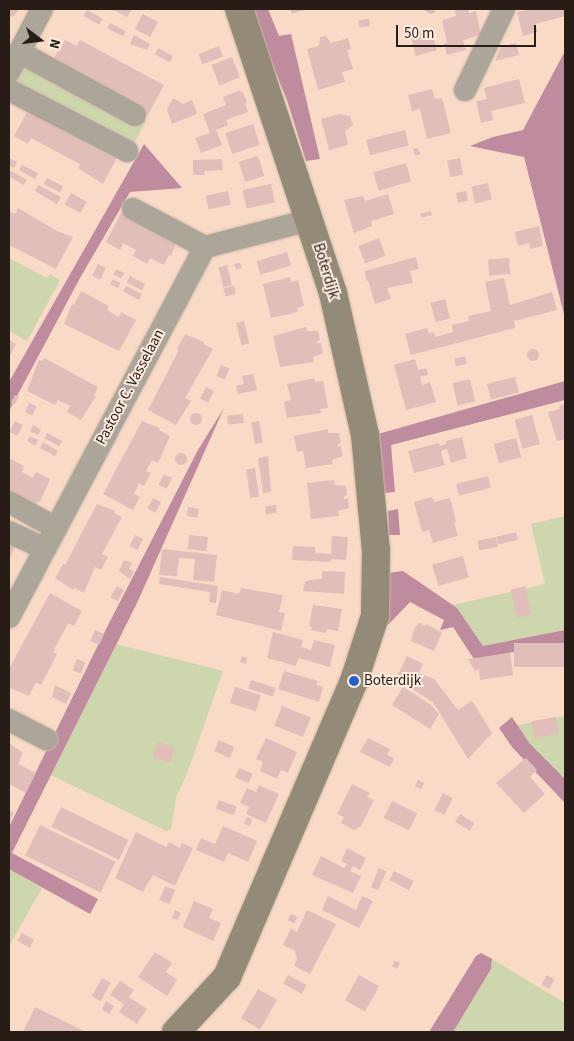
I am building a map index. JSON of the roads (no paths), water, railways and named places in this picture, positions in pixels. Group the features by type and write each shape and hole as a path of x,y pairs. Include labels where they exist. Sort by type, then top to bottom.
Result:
{"street":[{"path":"42,9 14,62 135,115"},
{"name":"Boterdijk","path":"176,1032 227,977 354,681 375,616 376,551 365,435 333,293 239,9"},
{"path":"465,90 504,9"},
{"path":"9,90 127,151"},
{"path":"133,209 206,247 310,220"},
{"name":"Pastoor C. Vasselaan","path":"9,617 206,247"},
{"path":"9,502 56,528"},
{"path":"9,532 45,549"},
{"path":"9,720 46,739"}],"place":[{"name":"Boterdijk","path":"354,681"}]}
